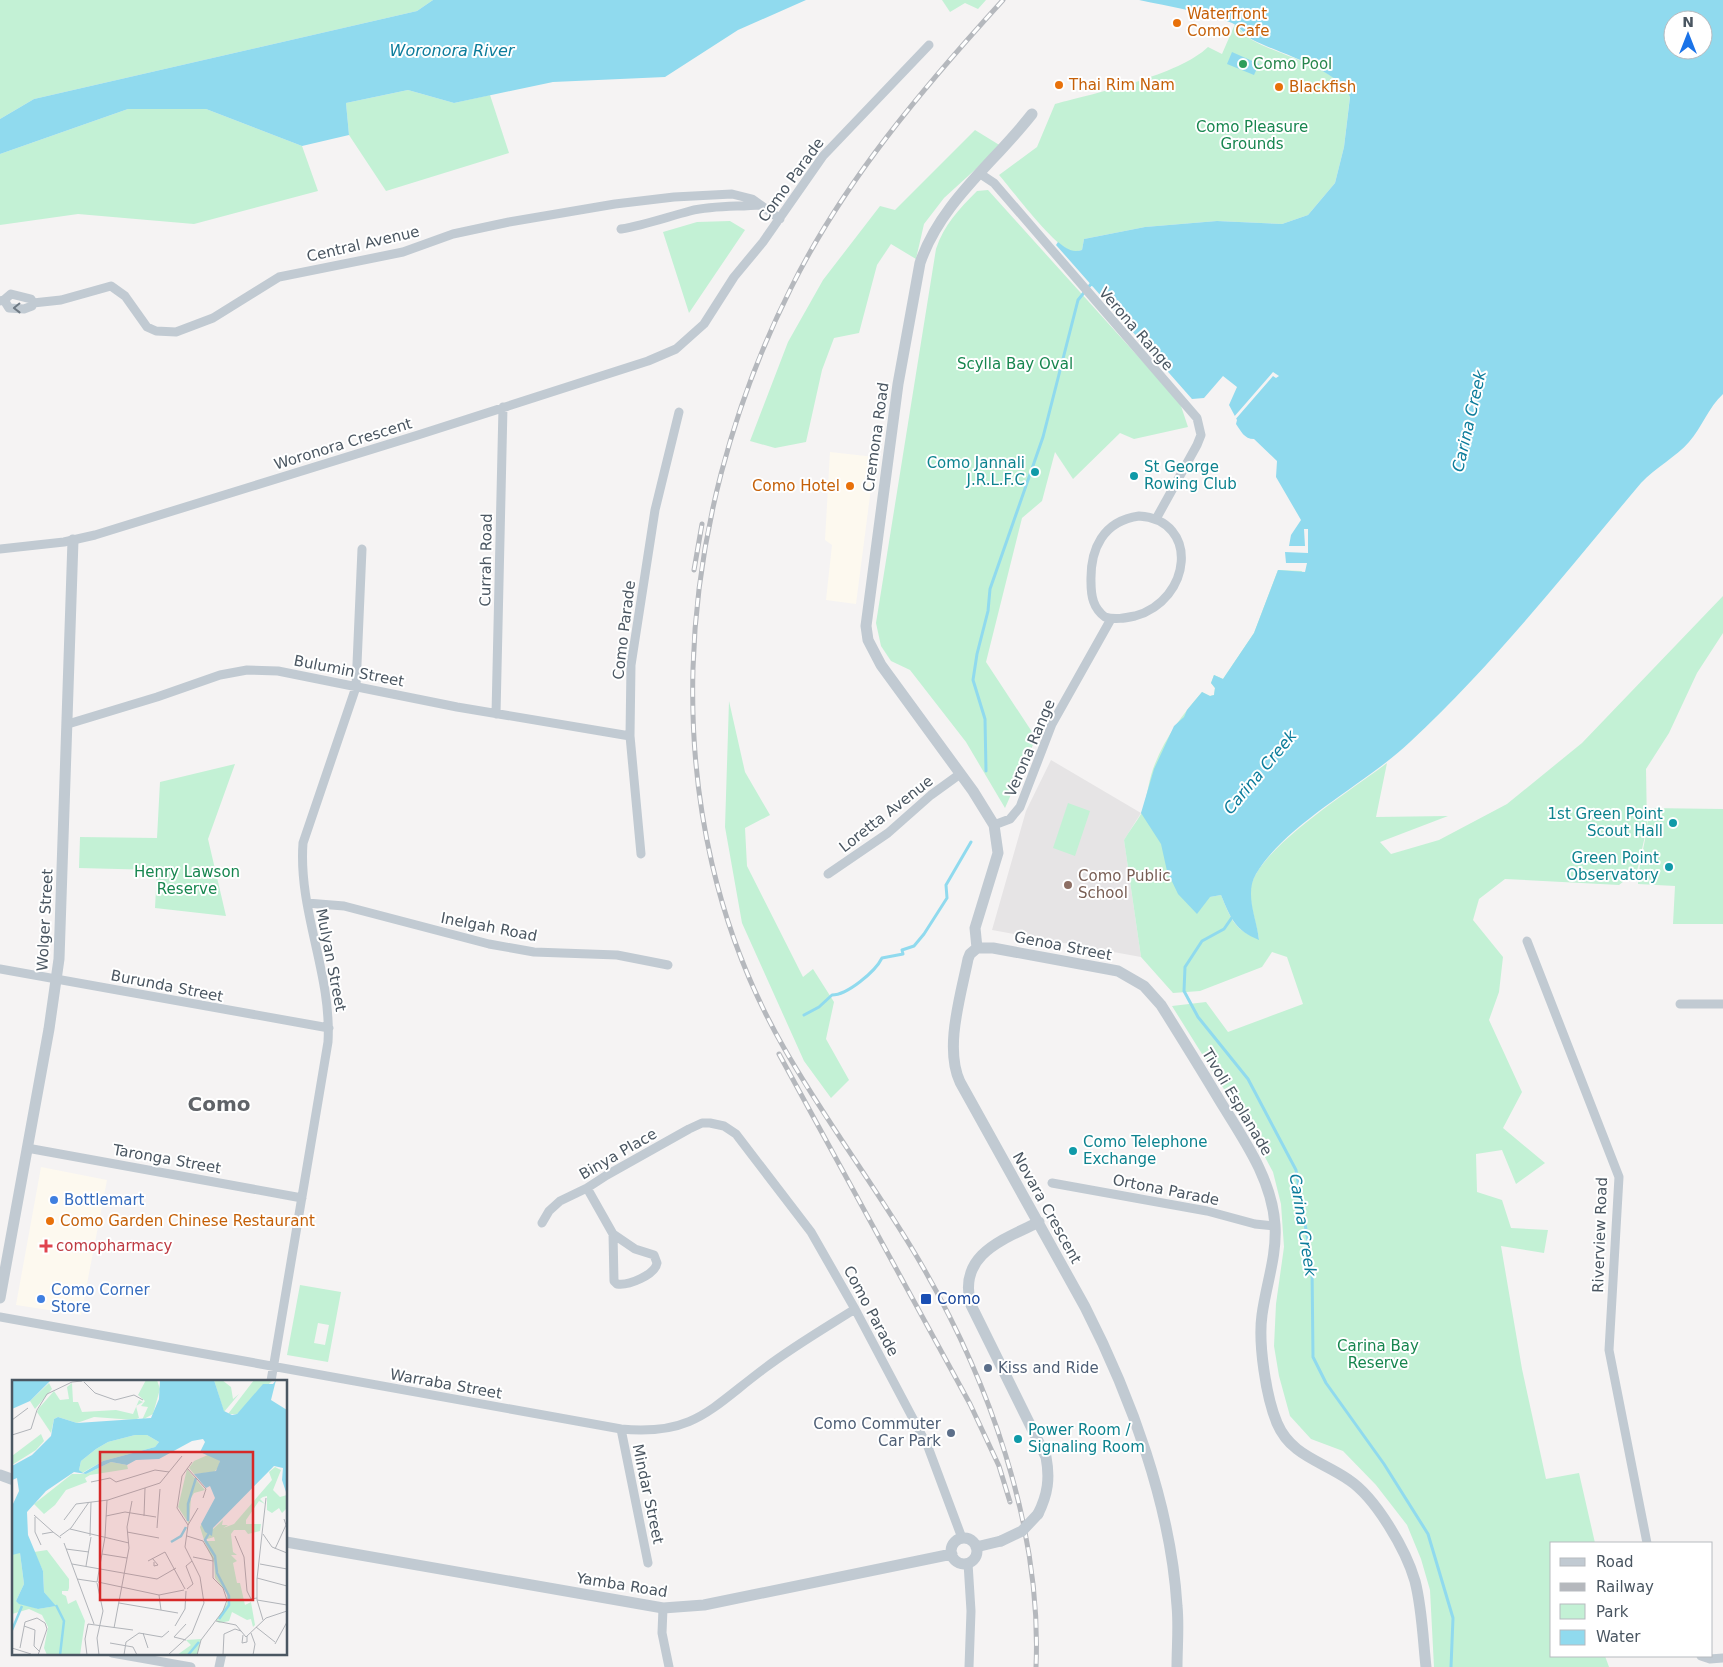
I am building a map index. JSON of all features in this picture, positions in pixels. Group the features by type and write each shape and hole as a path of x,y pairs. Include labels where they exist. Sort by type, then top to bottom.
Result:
{"street":[{"name":"Como Parade","path":"687,341 704,324 734,277 780,220 823,156 930,45"},
{"name":"Cremona Road","path":"960,774 874,654 868,640 866,614 898,384 920,263 935,228 964,189 1032,114"},
{"name":"Verona Range","path":"980,173 994,183 1200,424 1201,435 1198,445 1156,519"},
{"name":"Central Avenue","path":"33,303 31,299 11,294 2,300 8,308 16,309 32,306 33,303 61,300 110,286 125,296 147,327 156,331 176,332 213,318 279,277 403,252 453,234 482,227 614,204 674,197 732,194 752,199 780,220"},
{"path":"621,229 710,207 736,204 744,206 760,205"},
{"name":"Woronora Crescent","path":"0,549 73,540 503,408 648,361 676,349 687,341"},
{"name":"Currah Road","path":"496,714 503,408"},
{"name":"Como Parade","path":"642,854 630,736 631,665 654,510 679,412"},
{"path":"1139,516 1156,519 1170,530 1179,545 1181,563 1177,583 1165,600 1157,606 1140,614 1111,619 1099,613 1092,596 1091,566 1094,549 1106,531 1122,521 1139,516"},
{"name":"Wolger Street","path":"0,1298 56,979 62,922 73,540"},
{"name":"Mulyan Street","path":"271,1380 324,1075 329,1028 327,996 306,903 301,869 302,843 356,687 362,549"},
{"name":"Verona Range","path":"994,825 1010,819 1020,807 1052,724 1111,619"},
{"name":"Bulumin Street","path":"68,724 157,697 220,675 247,670 278,671 496,714 630,736"},
{"name":"Novara Crescent","path":"960,774 994,825 998,853 975,928 977,948 970,954 968,959 953,1042 953,1064 960,1082 1039,1222 1101,1338 1147,1460 1171,1558 1177,1606 1177,1667"},
{"name":"Loretta Avenue","path":"828,874 888,833 932,795 960,774"},
{"name":"Inelgah Road","path":"306,903 344,906 489,944 534,952 617,955 668,965"},
{"name":"Riverview Road","path":"1526,941 1619,1177 1609,1350 1647,1542"},
{"name":"Genoa Street","path":"977,948 993,948 1118,971 1144,986 1160,1004"},
{"name":"Burunda Street","path":"0,969 329,1028"},
{"name":"Tivoli Esplanade","path":"1160,1004 1255,1161 1268,1191 1275,1226 1273,1258 1262,1314 1260,1346 1276,1421 1291,1446 1302,1455 1336,1471 1352,1482 1377,1508 1392,1532 1415,1579 1426,1667"},
{"path":"1680,1004 1723,1004"},
{"name":"Binya Place","path":"542,1223 554,1206 588,1188 607,1175 689,1129 702,1123 717,1123"},
{"name":"Como Parade","path":"717,1123 736,1134 796,1210 855,1309 934,1460 962,1538"},
{"name":"Taronga Street","path":"27,1148 302,1198"},
{"name":"Ortona Parade","path":"1052,1183 1207,1211 1255,1224 1275,1226"},
{"path":"588,1188 613,1234 635,1249 654,1255 657,1263 653,1272 626,1284 617,1284 614,1281 613,1234"},
{"path":"976,1547 1001,1541 1022,1531 1038,1514 1048,1491 1049,1479 1046,1457 971,1305 968,1286 972,1269 981,1255 995,1245 1039,1222"},
{"name":"Warraba Street","path":"0,1318 621,1429 662,1430 682,1425 702,1416 767,1367 855,1309"},
{"name":"Mindar Street","path":"621,1429 648,1563"},
{"path":"0,1475 12,1479"},
{"path":"962,1538 969,1539 976,1547 976,1555 968,1563 960,1563 952,1554 954,1542 962,1538"},
{"name":"Yamba Road","path":"288,1542 663,1608 704,1605 952,1554"},
{"path":"968,1563 971,1611 969,1667"},
{"path":"663,1608 662,1632 669,1667"},
{"path":"118,1654 191,1667"},
{"path":"219,1667 222,1654"},
{"path":"1704,1657 1710,1659 1723,1658"}],"shaded area":[{"path":"830,452 875,457 856,604 826,600 832,545 825,540"},
{"name":"Como Public School","path":"1051,760 1141,813 1124,840 1141,957 992,930 1026,811"},
{"path":"41,1167 107,1180 81,1315 16,1305"}],"green space":[{"path":"0,0 433,0 417,11 34,99 0,119"},
{"path":"942,0 986,0 978,9 965,3 950,12"},
{"name":"Como Pleasure Grounds","path":"1235,24 1252,40 1321,70 1344,86 1350,96 1344,147 1335,183 1308,215 1282,224 1217,221 1145,227 1084,239 1082,250 1072,251 1063,247 1044,229 999,175 1037,147 1055,104 1114,89 1158,74 1195,57 1208,47 1222,54"},
{"path":"408,90 454,103 490,95 509,153 386,191 349,135 346,103"},
{"path":"128,109 206,109 302,146 318,191 194,224 78,214 0,225 0,154"},
{"path":"975,130 1001,146 944,198 924,224 916,259 891,244 877,265 859,333 834,338 822,370 806,442 775,448 750,441 788,342 823,280 880,206 895,210"},
{"name":"Scylla Bay Oval","path":"988,190 1180,403 1188,427 1134,439 1120,433 1073,479 1055,452 1042,501 1022,518 986,662 1036,738 1005,808 966,742 910,670 891,661 881,646 876,623 936,249 943,232 958,211 977,191"},
{"path":"730,221 745,230 689,313 663,232 697,222"},
{"name":"Carina Bay Reserve","path":"1278,570 1302,571 1210,897 1221,895 1234,923 1244,932 1259,939 1250,892 1258,872 1271,855 1289,837 1332,803 1387,763 1376,817 1448,816 1380,842 1391,854 1439,840 1507,804 1582,743 1723,596 1723,633 1697,673 1669,733 1646,769 1647,827 1637,871 1619,885 1505,879 1479,899 1473,920 1503,957 1499,992 1489,1020 1522,1092 1503,1128 1545,1163 1516,1184 1502,1150 1476,1154 1477,1192 1502,1200 1511,1228 1548,1230 1544,1253 1501,1246 1522,1369 1546,1479 1579,1473 1595,1542 1550,1542 1550,1657 1605,1657 1609,1667 1434,1667 1430,1590 1421,1559 1407,1525 1376,1485 1343,1451 1311,1439 1290,1416 1279,1376 1274,1346 1276,1304 1284,1247 1281,1204 1273,1172 1257,1142 1172,1006 1206,1002 1228,1032 1303,1004 1287,957 1272,952 1262,967 1200,991 1173,993 1141,957 1124,840 1141,814 1153,769 1168,738 1202,692 1210,696 1214,695 1215,688 1211,683 1214,675 1223,679 1254,633"},
{"path":"729,701 745,772 770,815 745,828 747,866 803,977 813,969 834,1002 826,1039 849,1080 831,1098 804,1061 742,923 725,827"},
{"name":"Henry Lawson Reserve","path":"235,764 208,839 226,916 155,908 157,870 79,868 80,837 157,838 160,782"},
{"path":"1068,803 1090,811 1075,856 1053,848"},
{"path":"1648,808 1723,809 1723,924 1673,924 1675,886 1638,884"},
{"path":"300,1285 341,1292 328,1362 287,1355","holes":["318,1323 329,1325 325,1345 314,1343"]}],"water":[{"name":"Woronora River","path":"433,0 806,0 738,30 665,77 553,82 454,103 408,90 346,103 349,135 302,146 206,109 128,109 0,154 0,119 34,99 417,11"},
{"path":"1139,0 1723,0 1723,394 1713,405 1689,442 1641,483 1501,649 1441,712 1392,758 1306,821 1269,855 1256,874 1251,890 1252,907 1259,940 1239,928 1228,911 1221,895 1210,897 1197,914 1178,894 1167,871 1161,844 1141,813 1154,769 1174,726 1184,717 1187,710 1202,692 1210,696 1214,695 1215,688 1211,683 1214,675 1223,679 1254,633 1278,570 1305,572 1307,563 1286,563 1285,552 1308,553 1308,529 1304,529 1305,546 1289,546 1291,535 1301,520 1276,477 1277,461 1254,439 1245,436 1236,424 1237,420 1229,405 1237,387 1223,376 1204,398 1192,399 1056,245 1058,242 1069,249 1078,251 1082,250 1084,239 1145,227 1217,221 1282,224 1308,215 1335,183 1344,147 1350,97 1344,87 1307,63 1253,40 1238,26 1198,12"},
{"name":"Como Pool","path":"1232,52 1259,64 1254,75 1227,64"}],"pier":[{"path":"1273,372 1279,376 1276,378 1273,376 1234,421 1233,418"}],"waterway":[{"path":"986,771 985,719 973,680 977,654 988,611 990,589 1043,437 1078,300 1091,284 1094,285"},
{"path":"804,1015 819,1007 832,995 845,991 860,982 882,958 903,954 902,950 914,946 947,898 946,885 971,842"},
{"name":"Carina Creek","path":"1233,916 1224,929 1202,941 1185,967 1184,991 1198,1017 1248,1079 1296,1170 1312,1265 1313,1357 1326,1383 1384,1464 1428,1534 1453,1618 1451,1667"}],"railway":[{"path":"1003,0 915,102 860,173 835,210 791,288 751,379 721,473 702,570 693,668 696,767 712,864 741,958 784,1048 816,1101 901,1231 943,1303 987,1402 1005,1454 1020,1507 1030,1560 1036,1614 1036,1667"},
{"path":"694,570 702,524"},
{"path":"779,1054 970,1404 999,1466 1010,1502"}],"place":[{"name":"Waterfront Como Cafe","path":"1177,23"},
{"name":"Como Pool","path":"1243,64"},
{"name":"Thai Rim Nam","path":"1059,85"},
{"name":"Blackfish","path":"1279,87"},
{"name":"Como Jannali J.R.L.F.C","path":"1035,472"},
{"name":"St George Rowing Club","path":"1134,476"},
{"name":"Como Hotel","path":"850,486"},
{"name":"1st Green Point Scout Hall","path":"1673,823"},
{"name":"Green Point Observatory","path":"1669,867"},
{"name":"Como Public School","path":"1068,885"},
{"name":"Como Telephone Exchange","path":"1073,1151"},
{"name":"Bottlemart","path":"54,1200"},
{"name":"Como Garden Chinese Restaurant","path":"50,1221"},
{"name":"comopharmacy","path":"46,1246"},
{"name":"Como Corner Store","path":"41,1299"},
{"name":"Como","path":"926,1299"},
{"name":"Kiss and Ride","path":"988,1368"},
{"name":"Como Commuter Car Park","path":"951,1433"},
{"name":"Power Room / Signaling Room","path":"1018,1439"}],"district":[{"name":"Como","path":"219,1104"}]}
